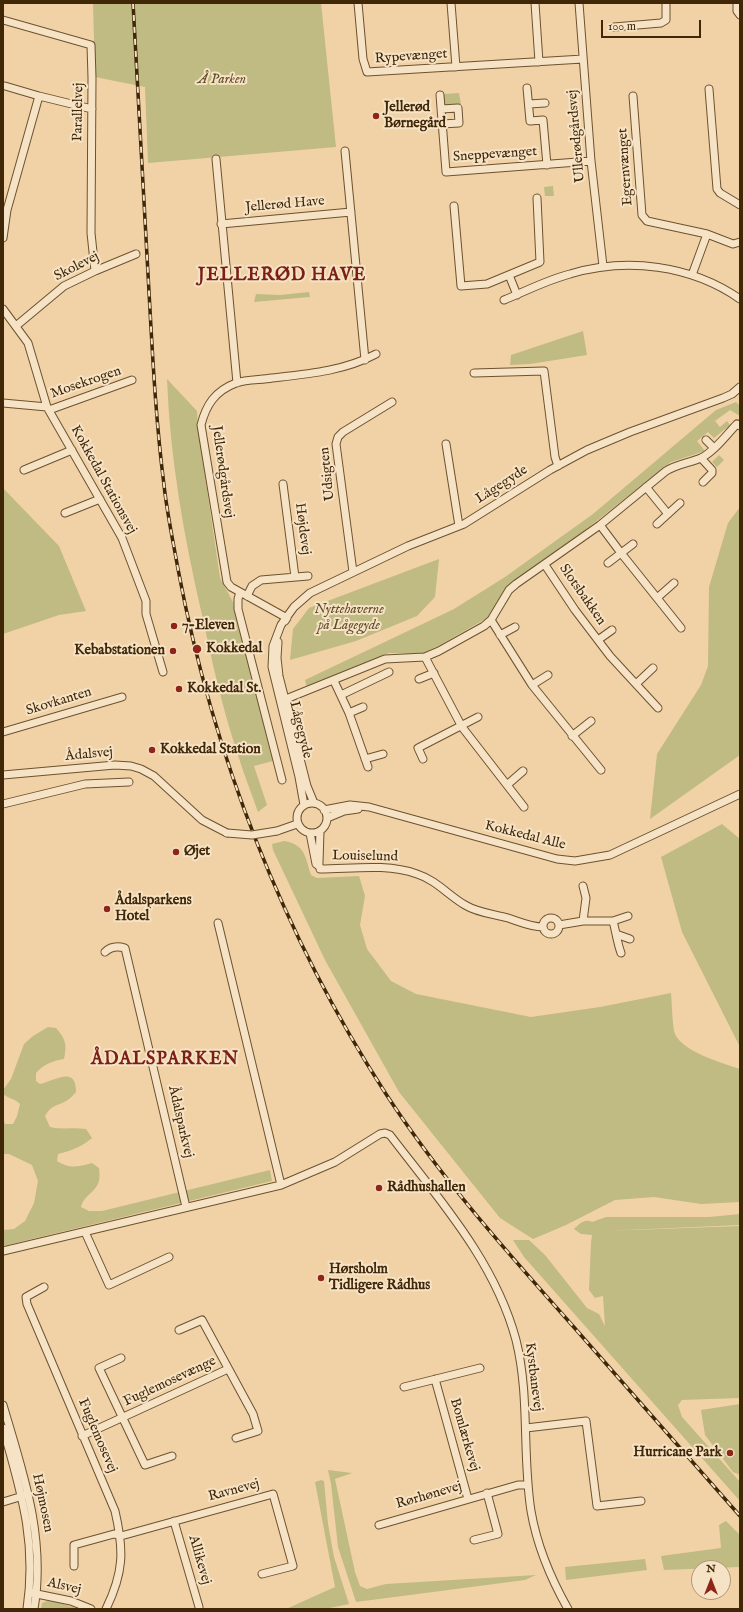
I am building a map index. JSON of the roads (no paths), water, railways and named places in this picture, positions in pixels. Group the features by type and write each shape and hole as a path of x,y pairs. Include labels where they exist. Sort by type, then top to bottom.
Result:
{"street":[{"name":"Rypevænget","path":"358,3 362,58 367,72 583,59"},
{"name":"Rypevænget","path":"452,3 456,67"},
{"path":"535,3 539,62"},
{"name":"Ullerødgårdsvej","path":"579,3 591,161 603,266"},
{"path":"614,27 661,23 666,20 666,3"},
{"path":"737,3 740,15"},
{"name":"Parallelvej","path":"3,20 91,45 91,233 95,270"},
{"path":"5,86 92,109"},
{"name":"Sneppevænget","path":"527,88 530,121 543,120 547,164"},
{"path":"709,89 717,189 720,193 740,205"},
{"name":"Sneppevænget","path":"440,95 446,172 591,161"},
{"path":"3,238 7,210 40,96"},
{"name":"Egernvænget","path":"633,96 642,215 647,221 707,234 733,244 740,242"},
{"path":"529,104 545,103"},
{"path":"441,109 458,108 459,123 442,124"},
{"path":"345,151 365,360"},
{"path":"216,159 237,383"},
{"path":"454,206 461,286 487,284 540,262 537,198"},
{"name":"Jellerød Have","path":"221,224 351,212"},
{"path":"692,275 707,234"},
{"name":"Skolevej","path":"16,326 64,286 95,270 136,254"},
{"path":"504,300 568,274 603,266 652,267 692,275 713,283 740,299"},
{"path":"510,275 517,295"},
{"name":"Kokkedal Stationsvej","path":"3,309 28,343 48,408 122,538 146,601 146,614 163,672"},
{"name":"Jellerødgårdsvej","path":"286,618 231,586 225,576 201,425 204,411 212,399 223,390 237,383 331,371 365,360 376,354"},
{"path":"474,373 544,371 555,457 558,466"},
{"name":"Mosekrogen","path":"48,408 132,380"},
{"name":"Lågegyde","path":"314,803 307,786 282,701 273,678 271,661 274,640 281,625 297,604 310,593 353,572 411,545 475,518 558,466 608,440 723,398 732,394 740,387"},
{"name":"Udsigten","path":"353,572 336,444 338,437 343,432 392,402"},
{"path":"3,403 48,408"},
{"name":"Slotsbakken","path":"282,701 385,659 425,657 446,648 484,626 491,620 509,590 600,525 673,467 701,458 737,424 740,426"},
{"path":"706,440 713,448"},
{"path":"446,444 459,526"},
{"path":"24,470 72,450"},
{"path":"701,458 712,470 712,473 703,482"},
{"name":"Højdevej","path":"283,484 295,577"},
{"path":"646,487 668,514"},
{"path":"65,513 100,499"},
{"path":"657,524 680,503"},
{"path":"600,525 620,553 681,628"},
{"path":"608,562 633,544"},
{"name":"Slotsbakken","path":"545,565 575,610 610,656 658,708"},
{"path":"282,780 238,609 238,599 261,580 308,576"},
{"path":"657,598 674,583"},
{"name":"Lågegyde","path":"286,618 278,642 278,670 282,701 304,805"},
{"path":"491,620 532,685 601,770"},
{"path":"500,635 515,627"},
{"name":"Slotsbakken","path":"598,640 612,630"},
{"path":"425,657 462,727 524,807"},
{"path":"636,684 653,668"},
{"path":"341,695 389,672"},
{"path":"419,679 434,673"},
{"path":"532,685 548,674"},
{"path":"334,681 349,713 368,767"},
{"name":"Skovkanten","path":"3,732 122,697"},
{"path":"349,713 363,707"},
{"path":"423,759 418,748 462,727 478,717"},
{"path":"572,736 591,721"},
{"path":"365,759 383,754"},
{"name":"Ådalsvej","path":"3,775 115,765 130,766 141,769 154,776 202,820 228,833 252,835 276,831 297,824"},
{"path":"507,785 523,771"},
{"path":"3,804 85,784 129,782"},
{"name":"Kokkedal Alle","path":"324,810 350,805 366,807 557,859 575,861 610,855 740,794"},
{"path":"314,803 324,810 327,818 325,826 320,831 310,833 302,830 297,824 297,813 304,805 314,803"},
{"name":"Kokkedal Alle","path":"327,818 344,811 366,807"},
{"name":"Louiselund","path":"320,831 320,867"},
{"name":"Louiselund","path":"310,833 316,864 320,867 320,870 399,868 418,874 438,884 465,906 477,911 508,918 534,927 543,927"},
{"path":"583,886 586,898 583,921"},
{"path":"559,925 583,921 613,921 628,916"},
{"path":"550,918 557,920 559,925 556,932 551,934 543,927 546,920 550,918"},
{"path":"613,921 620,953"},
{"path":"3,1252 281,1185 218,923"},
{"path":"616,934 630,939"},
{"name":"Ådalsparkvej","path":"105,952 108,948 119,946 125,948 186,1207"},
{"name":"Kystbanevej","path":"281,1185 335,1162 380,1134 385,1133 390,1135 467,1237 494,1282 515,1338 524,1387 528,1485 531,1511 540,1547 555,1586 568,1609"},
{"path":"85,1232 109,1285 169,1257"},
{"name":"Fuglemosevej","path":"44,1286 26,1297 82,1436 115,1511 121,1536 122,1556 120,1573 114,1592 106,1609"},
{"name":"Fuglemosevænge","path":"179,1330 202,1320 253,1414 258,1431 236,1438"},
{"name":"Fuglemosevænge","path":"121,1358 99,1368 145,1465 172,1456"},
{"path":"404,1387 480,1368"},
{"name":"Fuglemosevænge","path":"82,1436 228,1369"},
{"name":"Bomlærkevej","path":"435,1379 468,1499"},
{"name":"Højmosen","path":"3,1405 26,1495 34,1609"},
{"path":"526,1428 586,1420 597,1506 641,1501"},
{"name":"Højmosen","path":"3,1428 26,1495"},
{"name":"Rørhønevej","path":"379,1525 487,1493 518,1485 528,1485"},
{"path":"474,1540 498,1534 487,1493"},
{"name":"Ravnevej","path":"74,1566 74,1545 114,1534 121,1536 273,1494 293,1566 262,1574"},
{"path":"3,1502 26,1495"},
{"name":"Allikevej","path":"174,1521 200,1607"},
{"name":"Højmosen","path":"27,1609 33,1593"},
{"name":"Alsvej","path":"33,1593 71,1601 91,1609"}],"railway":[{"path":"133,3 154,380 158,432 167,506 178,569 193,638 211,707 232,775 256,842 284,907 315,971 349,1033 386,1094 407,1125 474,1213 740,1516"}],"place":[{"name":"Jellerød Børnegård","path":"376,116"},
{"name":"7-Eleven","path":"174,626"},
{"name":"Kokkedal","path":"197,649"},
{"name":"Kebabstationen","path":"173,651"},
{"name":"Kokkedal St.","path":"179,689"},
{"name":"Kokkedal Station","path":"152,750"},
{"name":"Øjet","path":"176,852"},
{"name":"Ådalsparkens Hotel","path":"107,909"},
{"name":"Rådhushallen","path":"379,1188"},
{"name":"Hørsholm Tidligere Rådhus","path":"321,1278"},
{"name":"Hurricane Park","path":"730,1453"}],"district":[{"name":"JELLERØD HAVE","path":"282,276"},
{"name":"ÅDALSPARKEN","path":"165,1060"}],"park label":[{"name":"Å Parken","path":"222,80"},
{"name":"Nyttehaverne på Lågegyde","path":"349,618"}]}
